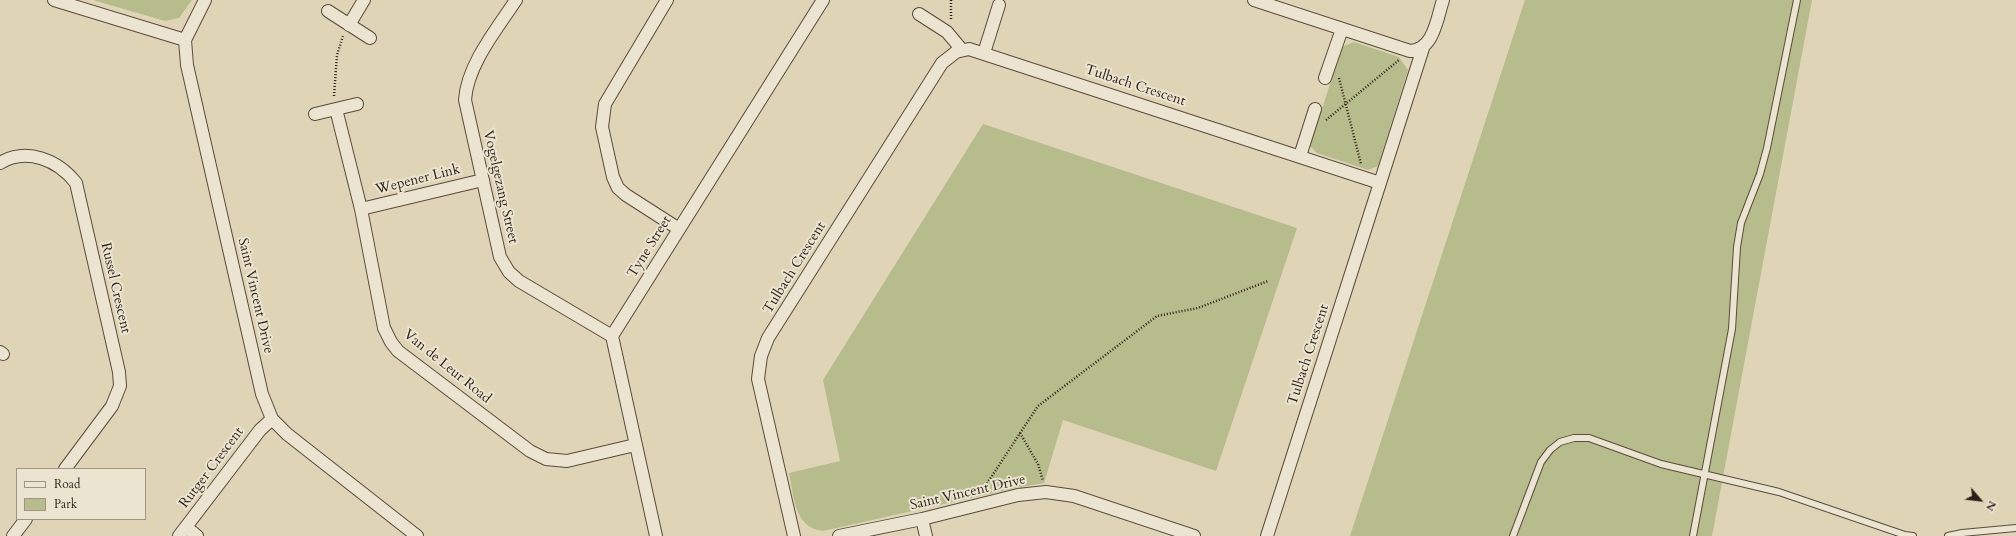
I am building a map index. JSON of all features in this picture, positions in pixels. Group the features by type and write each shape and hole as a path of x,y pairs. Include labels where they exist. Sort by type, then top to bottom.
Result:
{"street":[{"path":"54,0 185,40 205,0"},
{"path":"348,25 364,0"},
{"path":"667,0 605,104 602,127 613,177 618,188 626,195 679,229"},
{"name":"Tyne Street","path":"612,336 823,0"},
{"path":"1254,0 1410,50 1420,49 1424,45"},
{"name":"Tulbach Crescent","path":"1267,536 1424,45 1431,37 1443,0"},
{"name":"Vogelgezang Street","path":"514,1 474,66 466,88 465,100 500,257 509,272 526,285 612,336"},
{"path":"984,52 999,5"},
{"path":"328,12 370,38"},
{"path":"919,14 947,32 962,50"},
{"path":"1325,78 1342,29"},
{"name":"Saint Vincent Drive","path":"185,40 187,65 233,269 262,394 272,419 313,456 417,536"},
{"name":"Tulbach Crescent","path":"794,536 758,379 761,356 768,338 942,63 951,55 962,50 970,49 984,52 1380,183"},
{"path":"315,114 357,104"},
{"name":"Van de Leur Road","path":"336,109 361,210 384,328 390,342 398,351 499,429 539,457 567,462 635,445"},
{"path":"1300,156 1315,109"},
{"name":"Russel Crescent","path":"0,163 10,157 21,154 33,156 56,164 68,173 76,184 119,372 120,386 112,406 65,468"},
{"name":"Wepener Link","path":"361,210 483,180"},
{"path":"612,336 656,536"},
{"name":"Rutger Crescent","path":"182,532 260,430 272,419"},
{"name":"Saint Vincent Drive","path":"839,536 922,519 1018,495 1046,492 1074,496 1194,536"},
{"path":"922,519 926,536"},
{"path":"13,536 25,520"},
{"path":"182,532 197,536"}],"lane":[{"path":"1693,536 1732,329 1737,247 1741,222 1760,174 1767,148 1797,0"},
{"path":"1513,536 1541,462 1550,450 1560,442 1574,438 1589,438 1660,464 1779,492 1905,535 1913,536"},
{"path":"1948,536 1962,532 2016,528"}],"path":[{"path":"947,32 951,22 951,0"},
{"path":"336,109 334,92 337,55 348,25"},
{"path":"1323,122 1410,50"},
{"path":"1332,56 1346,104 1362,177"},
{"path":"972,506 1038,406 1157,316 1198,308 1268,281"},
{"path":"1020,433 1038,464 1046,492"}],"green space":[{"path":"93,0 192,0 179,18 165,21"},
{"path":"1525,0 1812,0 1712,536 1350,536"},
{"path":"1354,42 1399,57 1408,70 1378,166 1368,170 1317,153 1310,146 1342,47"},
{"path":"983,124 1297,228 1216,471 1063,420 1044,483 1015,488 823,531 813,529 806,524 797,510 789,473 840,461 823,380"}]}
